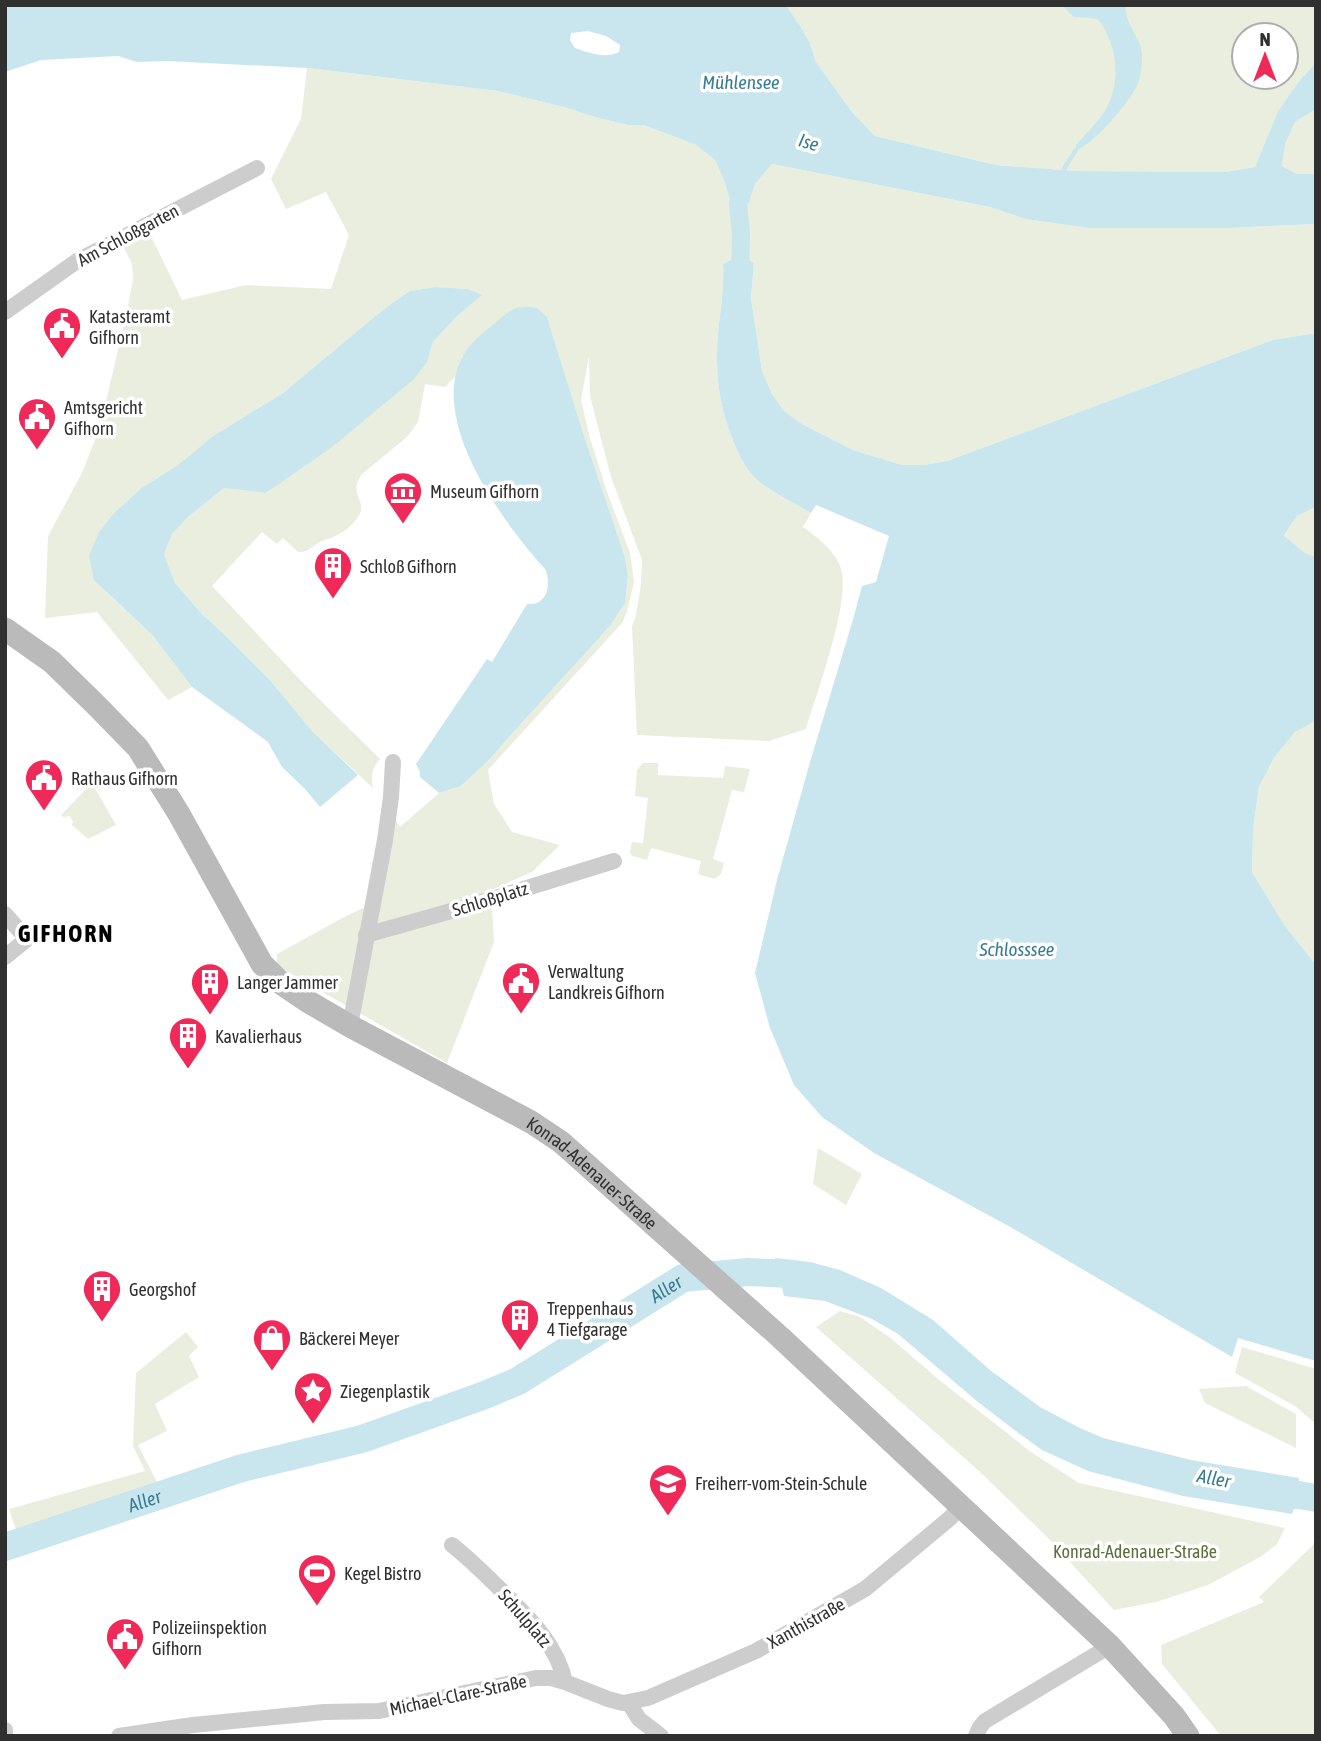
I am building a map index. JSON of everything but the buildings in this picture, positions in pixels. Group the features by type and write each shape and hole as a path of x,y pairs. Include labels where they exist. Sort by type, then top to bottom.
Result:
{"street":[{"name":"Am Schloßgarten","path":"5,312 77,261 257,169"},
{"name":"Konrad-Adenauer-Straße","path":"5,629 52,663 138,748 179,814 262,964 282,984 350,1026 519,1116 561,1142 809,1364 1110,1646 1174,1716 1188,1736"},
{"path":"350,1026 385,840 393,762"},
{"name":"Schloßplatz","path":"366,935 614,861"},
{"path":"5,914 27,939 5,957"},
{"name":"Xanthistraße","path":"629,1703 663,1692 756,1651 865,1589 961,1507"},
{"name":"Schulplatz","path":"452,1545 473,1562 534,1623 562,1666 565,1682"},
{"path":"976,1736 985,1721 1110,1646"},
{"name":"Michael-Clare-Straße","path":"119,1736 194,1725 324,1712 389,1710 536,1678 551,1678 608,1699 629,1703"},
{"path":"629,1703 639,1719 661,1736"},
{"path":"5,1730 5,1736"}],"green space":[{"path":"786,5 1316,5 1316,63 1300,80 1300,21 1230,21 1230,91 1292,91 1278,111 1255,167 1225,172 1077,171 996,165 875,136 852,112 816,62 810,43"},
{"path":"307,68 498,91 628,125 644,125 696,145 715,160 730,200 749,203 755,184 772,164 990,207 1025,219 1089,228 1229,228 1316,224 1316,333 1273,340 947,461 902,465 853,450 802,424 784,411 772,394 762,371 751,298 754,264 737,254 723,264 717,371 721,403 730,433 749,471 756,479 811,513 803,527 833,554 840,566 843,580 838,622 806,729 769,741 637,735 632,626 641,584 642,560 611,477 590,396 589,356 581,400 606,489 630,553 634,582 622,623 488,770 494,804 512,832 560,845 532,872 491,890 494,942 447,1063 277,966 277,954 381,900 394,817 400,827 439,793 461,786 489,760 610,626 625,603 628,576 625,557 547,317 462,356 456,376 445,387 425,384 418,422 407,437 358,480 356,490 361,511 345,530 302,552 298,552 283,538 277,544 262,532 212,586 304,684 380,759 372,772 373,788 312,731 270,680 202,614 175,583 164,554 172,534 188,517 224,488 267,493 427,362 433,342 481,295 468,289 435,287 410,291 385,308 283,393 213,436 178,465 140,489 113,514 99,532 104,590 154,637 192,687 168,700 97,612 45,618 48,536 82,473 100,427 126,316 133,280 132,264 123,246 150,234 182,300 246,285 331,289 349,235 326,192 286,209 271,179 301,119"},
{"path":"1316,109 1316,174 1297,174 1282,166 1284,144 1295,122"},
{"path":"1316,507 1316,557 1305,553 1284,537 1297,516"},
{"path":"1316,721 1316,965 1285,926 1252,872 1253,829 1259,787 1274,758 1295,732"},
{"path":"643,763 658,763 658,775 723,778 725,766 750,769 744,792 732,790 713,859 724,863 717,878 698,874 701,861 651,848 647,860 632,856 632,842 643,843 648,798 635,796 637,770"},
{"path":"92,783 116,825 88,839 72,825 70,816 61,815"},
{"path":"818,1148 862,1174 846,1205 813,1184"},
{"name":"Konrad-Adenauer-Straße","path":"840,1311 860,1317 892,1339 1031,1452 1079,1483 1285,1528 1277,1544 1262,1556 1208,1585 1156,1602 1114,1610 1047,1537 978,1470 816,1327"},
{"path":"186,1332 198,1347 189,1356 199,1377 155,1404 167,1431 138,1445 159,1486 16,1530 9,1509 145,1471 133,1446 136,1373"},
{"path":"1242,1347 1316,1369 1315,1423 1295,1406 1235,1373"},
{"path":"1246,1386 1296,1414 1296,1448 1205,1403 1199,1389"},
{"path":"1316,1534 1316,1736 1221,1736 1162,1664 1161,1645 1264,1602 1259,1597 1313,1545"}],"water":[{"name":"Mühlensee","path":"5,5 786,5 810,43 816,62 852,112 875,136 996,165 1077,171 1225,172 1255,167 1278,111 1292,91 1300,91 1300,80 1316,63 1316,109 1295,122 1285,144 1282,166 1297,174 1316,174 1316,224 1229,228 1089,228 1025,219 990,207 772,164 755,184 749,203 738,204 730,200 715,160 696,145 644,125 628,125 498,91 307,68 137,62 118,56 41,60 5,72","holes":["588,31 606,36 620,45 619,52 614,54 591,53 575,48 570,40 571,33"]},
{"path":"1062,5 1126,5 1142,56 1139,80 1128,100 1101,132 1076,150 1076,145 1107,107 1114,89 1116,70 1110,41 1099,21 1094,18 1074,17"},
{"name":"Schlosssee","path":"737,254 746,255 747,259 754,263 751,298 762,371 772,394 784,411 802,424 853,450 902,465 947,461 1273,340 1316,333 1316,507 1297,516 1284,536 1305,553 1316,557 1316,721 1295,732 1274,758 1259,787 1253,829 1252,872 1285,926 1316,965 1316,1361 1238,1338 1232,1357 1012,1228 874,1153 822,1117 794,1085 770,1028 755,973 777,880 862,586 876,582 889,536 816,505 811,513 762,484 752,475 741,458 724,413 719,392 717,360 723,264"},
{"path":"435,287 468,289 482,295 456,317 433,342 427,362 414,379 332,447 266,493 224,488 188,517 172,534 164,554 175,583 202,614 270,680 312,731 358,775 320,807 282,767 268,742 192,687 154,637 94,580 89,556 99,532 113,514 140,489 178,465 213,436 283,393 385,308 410,291"},
{"path":"537,308 547,317 625,557 628,576 625,603 610,626 489,760 461,786 439,793 420,777 416,764 487,659 492,662 527,604 534,604 543,598 548,587 545,569 484,487 468,454 457,420 454,387 462,357 484,332 514,309"},
{"path":"775,1258 810,1262 840,1270 881,1288 933,1320 990,1370 1040,1407 1103,1438 1191,1460 1299,1478 1298,1485 1304,1486 1300,1509 1294,1509 1292,1514 1183,1496 1088,1471 1042,1450 978,1402 898,1334 872,1319 825,1301 784,1296"}],"waterway":[{"path":"1063,175 1076,150"},
{"path":"740,277 741,234 738,204 742,183"},
{"name":"Aller","path":"5,1547 242,1468 362,1439 485,1395 518,1381 683,1278 748,1272 791,1274 816,1280"},
{"name":"Aller","path":"1265,1489 1316,1498"}],"place":[{"name":"Katasteramt Gifhorn","path":"62,360"},
{"name":"Amtsgericht Gifhorn","path":"37,451"},
{"name":"Museum Gifhorn","path":"403,525"},
{"name":"Schloß Gifhorn","path":"333,600"},
{"name":"Rathaus Gifhorn","path":"44,812"},
{"name":"Verwaltung Landkreis Gifhorn","path":"521,1015"},
{"name":"Langer Jammer","path":"210,1016"},
{"name":"Kavalierhaus","path":"188,1070"},
{"name":"Georgshof","path":"102,1323"},
{"name":"Treppenhaus 4 Tiefgarage","path":"520,1352"},
{"name":"Bäckerei Meyer","path":"272,1372"},
{"name":"Ziegenplastik","path":"313,1425"},
{"name":"Freiherr-vom-Stein-Schule","path":"668,1517"},
{"name":"Kegel Bistro","path":"317,1607"},
{"name":"Polizeiinspektion Gifhorn","path":"125,1671"}],"district":[{"name":"GIFHORN","path":"66,933"}],"water label":[{"name":"Ise","path":"809,142"}]}
